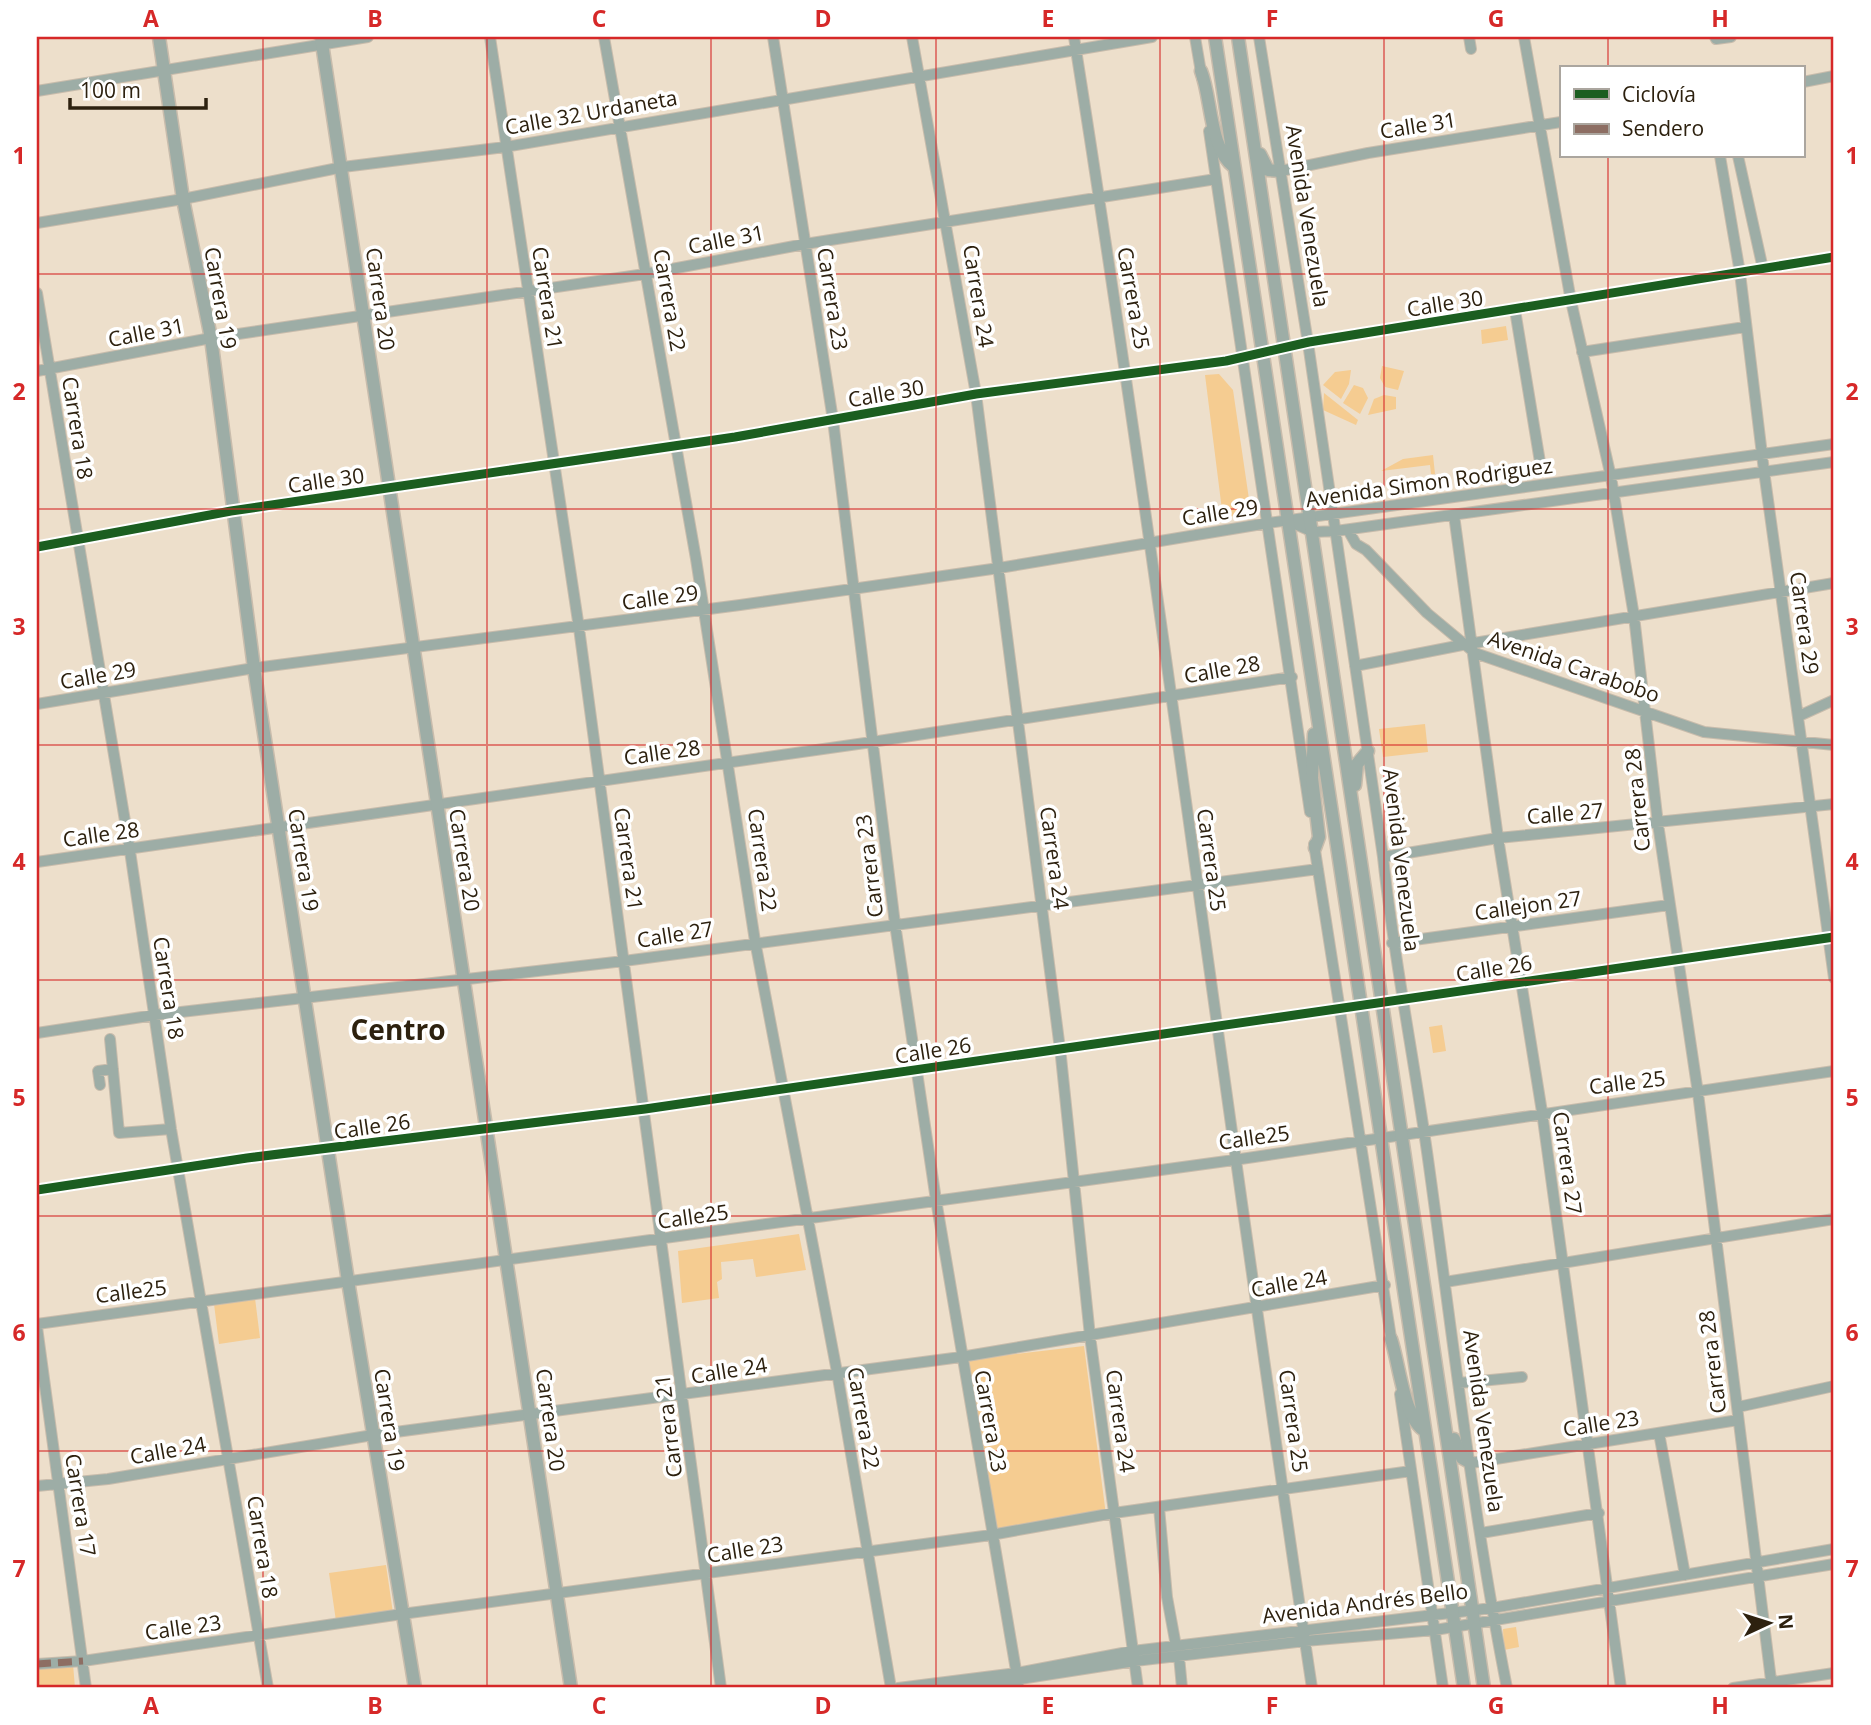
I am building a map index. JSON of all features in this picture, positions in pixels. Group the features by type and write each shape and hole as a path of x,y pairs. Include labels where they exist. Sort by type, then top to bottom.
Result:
{"street":[{"name":"Carrera 19","path":"159,37 183,199 211,338 231,511 254,668 348,1281 415,1688"},
{"path":"37,91 165,71 322,40 368,37"},
{"name":"Carrera 21","path":"490,37 579,628 721,1688"},
{"name":"Carrera 22","path":"604,37 677,446 729,761 755,941 837,1372 891,1688"},
{"name":"Carrera 23","path":"773,37 833,420 895,924 936,1200 1018,1681"},
{"name":"Carrera 24","path":"912,37 976,394 1060,1048 1090,1336 1138,1688"},
{"name":"Carrera 25","path":"1074,37 1128,375 1215,1027 1259,1308 1312,1688"},
{"name":"Calle 32 Urdaneta","path":"37,223 183,199 343,167 505,147 1152,37"},
{"path":"1195,37 1292,677 1318,869 1342,1010 1358,1141 1385,1285 1443,1688"},
{"path":"1215,37 1464,1688"},
{"name":"Avenida Venezuela","path":"1238,37 1484,1688"},
{"name":"Avenida Venezuela","path":"1259,37 1356,666 1392,943 1424,1132 1492,1608 1507,1688"},
{"path":"1469,37 1471,49"},
{"name":"Carrera 28","path":"1524,37 1537,126 1570,301 1611,477 1634,615 1658,824 1717,1238 1754,1564"},
{"path":"1716,37 1731,37"},
{"name":"Carrera 20","path":"322,40 570,1688"},
{"path":"1242,64 1258,152 1264,167 1281,171"},
{"path":"1200,71 1224,157 1234,167"},
{"path":"1804,82 1834,76"},
{"name":"Calle 31","path":"1281,171 1368,153 1560,122"},
{"name":"Carrera 29","path":"1720,158 1740,273 1809,807 1831,937 1834,978"},
{"path":"1738,158 1763,269"},
{"name":"Calle 31","path":"37,371 211,338 645,274 805,244 1216,179"},
{"name":"Calle 30","path":"37,547 231,511 555,466 976,394 1263,355 1308,344 1834,257"},
{"name":"Carrera 18","path":"37,293 101,695 130,851 171,1129 268,1688"},
{"path":"1516,310 1540,462"},
{"path":"1583,352 1745,327"},
{"name":"Avenida Simon Rodriguez","path":"1287,521 1834,444"},
{"name":"Avenida Simon Rodriguez","path":"1287,521 1312,533 1348,530 1834,462"},
{"name":"Carrera 27","path":"1454,515 1498,838 1542,1112 1621,1688"},
{"name":"Calle 29","path":"37,705 254,668 579,628 854,589 1287,521"},
{"name":"Avenida Carabobo","path":"1348,530 1356,544 1366,550 1462,645 1713,734 1834,745"},
{"path":"1339,551 1356,544"},
{"path":"1474,648 1634,615 1834,583"},
{"path":"1356,666 1462,645"},
{"name":"Calle 28","path":"37,862 130,851 872,742 1292,677"},
{"path":"1799,716 1834,700"},
{"path":"1315,848 1319,837 1312,778 1317,716"},
{"path":"1364,872 1355,789 1357,764 1368,751"},
{"name":"Calle 27","path":"1383,858 1498,838 1658,824 1834,804"},
{"name":"Calle 27","path":"37,1032 155,1015 306,1000 624,961 755,941 1318,869"},
{"name":"Callejon 27","path":"1392,943 1669,905"},
{"name":"Calle 26","path":"37,1190 179,1167 645,1109 1831,937"},
{"path":"110,1039 119,1133 171,1129"},
{"path":"100,1085 98,1066 113,1069"},
{"name":"Calle 25","path":"1381,1137 1542,1112 1698,1093 1834,1071"},
{"name":"Calle25","path":"37,1326 1234,1160 1381,1137"},
{"path":"1445,1282 1834,1219"},
{"name":"Calle 24","path":"37,1486 108,1479 373,1435 684,1396 837,1372 961,1357 1385,1285"},
{"name":"Carrera 17","path":"37,1326 86,1688"},
{"path":"1391,1339 1409,1409 1416,1424 1425,1431"},
{"path":"1434,1343 1451,1431 1462,1458 1471,1464"},
{"path":"1460,1383 1522,1377"},
{"path":"1738,1407 1834,1387"},
{"name":"Calle 23","path":"1471,1464 1738,1420"},
{"path":"1659,1433 1685,1575"},
{"name":"Calle 23","path":"37,1664 83,1661 402,1614 991,1535 1114,1513 1411,1471"},
{"path":"1158,1507 1167,1597 1182,1688"},
{"path":"1481,1533 1599,1513"},
{"name":"Avenida Andrés Bello","path":"964,1688 1018,1681 1134,1656 1492,1608 1834,1549"},
{"path":"1754,1564 1771,1686"},
{"name":"Avenida Andrés Bello","path":"1304,1635 1435,1630 1834,1564"},
{"path":"1733,1688 1771,1686 1834,1673"},
{"name":"Avenida Andrés Bello","path":"898,1688 1018,1681"}],"shaded area":[{"path":"1506,326 1508,340 1482,344 1481,330"},
{"path":"1382,366 1404,371 1398,390 1385,387 1380,378"},
{"path":"1351,370 1349,384 1341,399 1323,385 1335,372"},
{"path":"1219,374 1233,390 1250,506 1246,514 1223,518 1205,375"},
{"path":"1354,385 1363,388 1368,398 1360,414 1343,403"},
{"path":"1324,393 1358,420 1356,425 1323,410"},
{"path":"1384,395 1396,397 1396,409 1368,415 1374,399"},
{"path":"1433,455 1435,474 1431,474 1430,465 1381,471 1403,459"},
{"path":"1425,724 1428,752 1383,757 1379,729"},
{"path":"1442,1025 1446,1051 1433,1053 1429,1027"},
{"path":"799,1234 806,1270 756,1277 753,1259 721,1262 722,1279 717,1282 719,1298 682,1303 678,1251"},
{"path":"255,1298 260,1338 219,1344 214,1304"},
{"path":"1084,1346 1106,1515 992,1533 965,1360"},
{"path":"386,1565 393,1613 336,1621 329,1573"},
{"path":"1516,1627 1519,1647 1504,1650 1503,1629"},
{"path":"73,1664 75,1688 37,1688 37,1667"}],"marked path":[{"path":"37,1664 83,1661"}],"cycle path":[{"path":"37,547 231,511 735,437 976,394 1226,361 1309,342 1834,257"},
{"path":"37,1190 247,1158 645,1109 1834,937"}],"district":[{"name":"Centro","path":"398,1029"}]}
